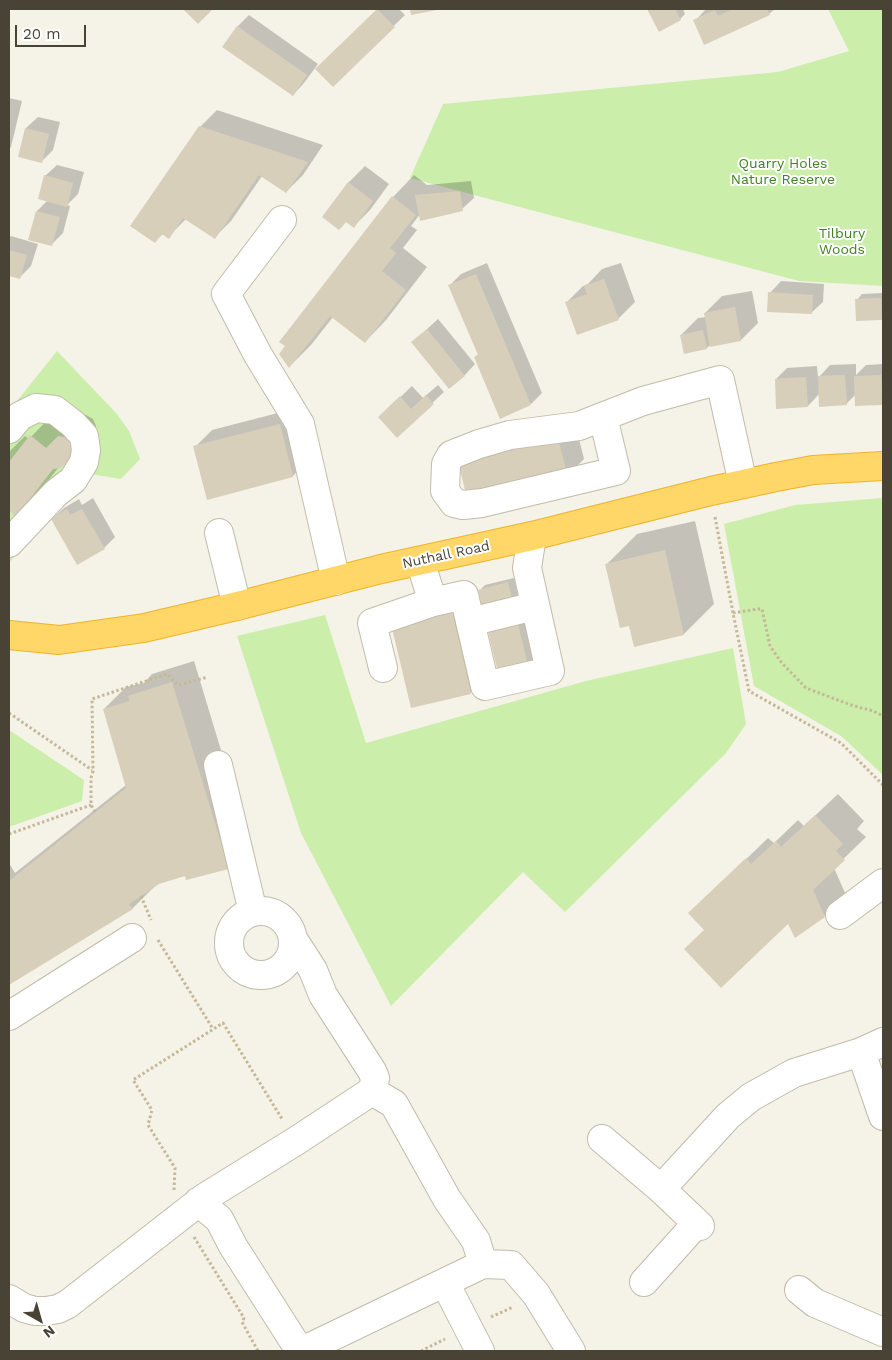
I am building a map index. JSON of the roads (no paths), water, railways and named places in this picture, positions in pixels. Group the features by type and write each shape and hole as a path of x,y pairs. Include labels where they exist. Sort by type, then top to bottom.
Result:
{"highway":[{"name":"Nuthall Road","path":"9,635 59,640 144,628 381,569 532,536 743,484 813,470 883,466"}],"street":[{"path":"282,220 226,294 258,355 300,424 336,581"},
{"path":"603,417 616,471 463,505 454,503 444,492 446,464 451,455 510,435 579,426 643,401 720,380 743,484"},
{"path":"9,429 20,416 36,408 55,410 73,424 84,436 86,450 84,462 73,480 56,493 9,543"},
{"path":"219,533 237,606"},
{"path":"383,668 372,623 433,602 464,595 485,686 550,671 527,568 532,536"},
{"path":"420,561 433,602"},
{"path":"470,622 536,606"},
{"path":"218,765 253,912"},
{"path":"840,915 883,883"},
{"path":"9,1299 15,1304 35,1311 58,1309 68,1304 189,1209 372,1091 375,1078 372,1071 323,995 313,970 284,920 264,911 253,912 235,924 230,934 229,944 231,954 243,970 253,975 263,976 273,974 289,960 293,950 294,939"},
{"path":"9,1016 147,934"},
{"path":"273,974 303,981 323,995"},
{"path":"661,1189 728,1116 751,1097 794,1073 872,1047 883,1116"},
{"path":"372,1091 394,1104 447,1199 476,1241 483,1264"},
{"path":"602,1139 661,1189 698,1224 644,1282"},
{"path":"189,1209 219,1219 233,1246 301,1351 483,1264 511,1264 536,1294 571,1351"},
{"path":"445,1282 480,1351"},
{"path":"799,1290 815,1303 883,1332"}],"park label":[{"name":"Quarry Holes Nature Reserve","path":"783,172"},
{"name":"Tilbury Woods","path":"842,242"}]}
